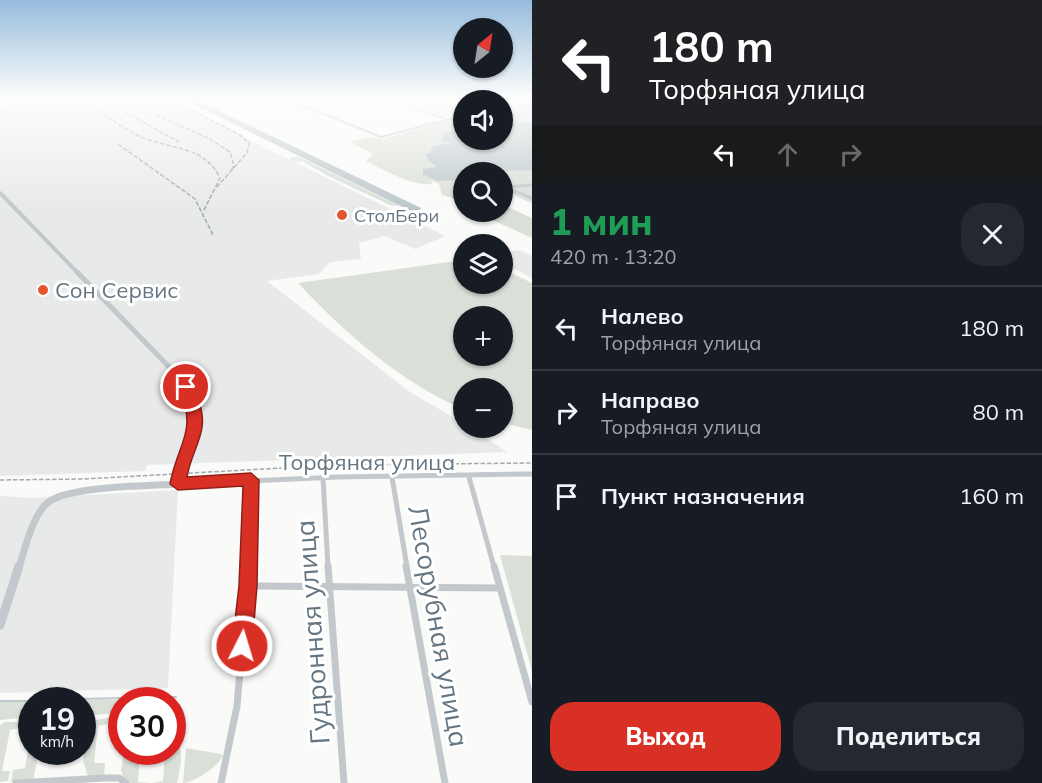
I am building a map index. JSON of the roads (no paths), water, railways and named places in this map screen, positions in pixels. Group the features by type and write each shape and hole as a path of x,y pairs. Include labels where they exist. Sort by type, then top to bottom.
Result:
{"street":[{"path":"532,185 504,187 532,198"},
{"path":"0,193 186,387 195,407 196,426 194,440 181,464 178,484 75,492 49,501 33,524 0,625"},
{"name":"Торфяная улица","path":"178,484 251,480 532,474"},
{"name":"Лесорубная улица","path":"392,477 408,588 425,661 445,783"},
{"path":"469,477 532,702"},
{"name":"Гудронная улица","path":"323,478 328,587 336,656 344,783"},
{"path":"220,783 237,706 248,586 251,480"},
{"path":"248,586 500,588"},
{"path":"16,783 122,781"}],"waterway":[{"path":"96,699 108,698"},
{"path":"0,701 18,701"}],"railway":[{"path":"138,136 196,154 213,167 220,178 203,212"},
{"path":"167,136 179,142"},
{"path":"202,136 230,152 234,166 230,172"},
{"path":"216,188 247,153 249,143 241,136"},
{"path":"118,144 195,199 213,235"},
{"path":"0,480 84,479 336,465 532,463"}],"place":[{"name":"СтолБери","path":"342,215"},
{"name":"Сон Сервис","path":"43,290"}]}
